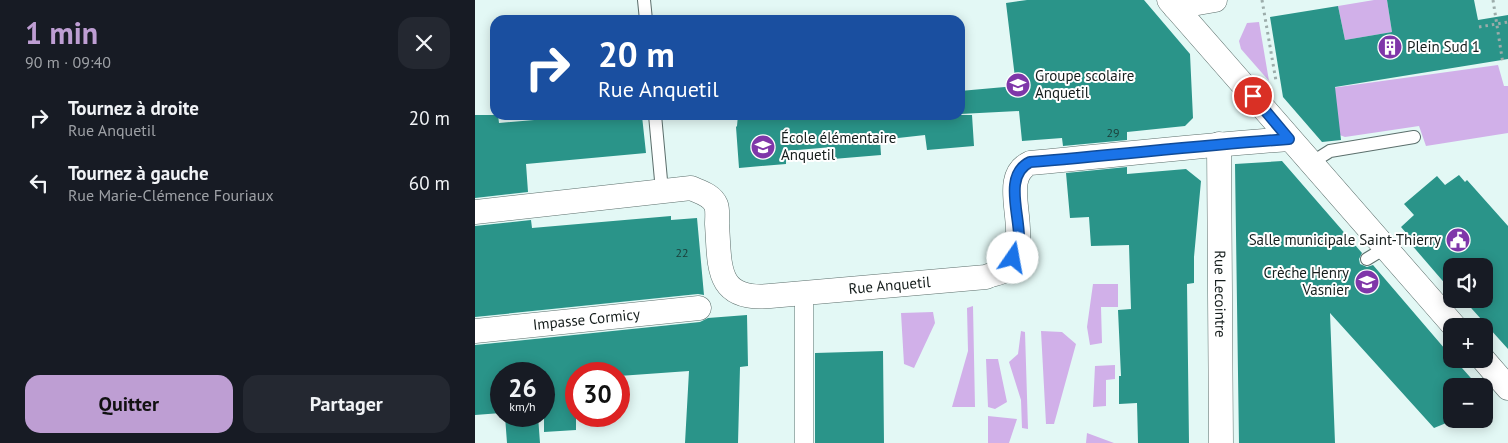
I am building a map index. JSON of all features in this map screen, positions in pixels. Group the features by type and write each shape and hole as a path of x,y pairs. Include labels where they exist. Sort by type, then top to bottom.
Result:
{"street":[{"path":"1172,3 1215,0"},
{"path":"1172,3 1311,163 1376,253 1445,318"},
{"name":"Rue Anquetil","path":"475,212 691,188 706,194 716,205 720,268 725,280 733,290 745,295 758,297 986,277 1003,271 1013,258 1019,241 1015,184 1017,174 1022,167 1030,162 1289,139"},
{"name":"Rue Lecointre","path":"1219,144 1221,443"},
{"path":"804,293 805,443"},
{"name":"Impasse Cormicy","path":"475,331 699,308"},
{"path":"1491,368 1508,388"}],"lane":[{"path":"644,0 646,15"},
{"path":"655,120 662,191"},
{"path":"1311,163 1330,151 1414,137"}],"path":[{"path":"1262,0 1276,82"},
{"path":"1493,0 1503,64"},
{"path":"1479,27 1508,22"}],"shaded area":[{"path":"1374,0 1387,0 1392,32 1345,40 1338,6"},
{"path":"1259,22 1269,81 1241,49 1239,41 1247,23"},
{"path":"1498,65 1504,86 1508,86 1508,133 1426,146 1419,126 1345,137 1310,124 1288,94"},
{"path":"1093,284 1118,284 1118,307 1101,307 1102,343 1090,345 1087,327"},
{"path":"973,306 975,407 952,407 968,351 967,308"},
{"path":"933,312 935,323 914,368 904,364 901,313"},
{"path":"1021,331 1025,332 1028,429 1022,428 1021,400 1009,362 1018,354"},
{"path":"1041,331 1062,332 1076,344 1054,424 1046,424"},
{"path":"986,359 998,359 1007,402 995,409 988,407"},
{"path":"1115,365 1115,379 1106,380 1106,406 1093,407 1095,366"},
{"path":"988,416 1017,419 1009,443 988,443"},
{"path":"1087,433 1114,443 1086,443"}],"building":[{"path":"1027,0 1144,0 1190,54 1193,118 1185,126 1127,132 1127,140 1063,146 1062,138 1022,141 1019,111 965,114 965,91 1016,86 1006,3"},
{"name":"Plein Sud 1","path":"1387,0 1474,0 1478,20 1508,15 1508,59 1335,87 1341,140 1322,142 1283,97 1270,17 1338,6 1345,40 1392,32"},
{"path":"475,115 490,115 490,120 499,120 499,123 534,120 642,120 646,153 526,164 528,192 475,198"},
{"path":"965,115 972,115 974,146 927,150 925,135 880,140 881,155 833,159 832,147 786,151 786,164 739,168 738,120 965,120"},
{"path":"1282,161 1362,253 1359,259 1360,264 1367,267 1373,265 1443,347 1443,368 1462,368 1471,378 1443,378 1443,424 1434,428 1330,313 1335,443 1239,443 1235,164"},
{"path":"1127,167 1127,174 1186,169 1201,181 1194,257 1194,283 1187,284 1189,443 1138,443 1137,403 1119,404 1119,376 1121,376 1118,310 1131,309 1129,245 1091,246 1089,217 1070,218 1066,173"},
{"name":"Salle municipale Saint-Thierry","path":"1459,175 1465,182 1467,180 1508,226 1508,349 1493,332 1493,318 1480,318 1471,308 1493,308 1493,258 1443,258 1443,281 1404,236 1407,234 1401,227 1414,215 1404,204 1437,176 1445,185"},
{"path":"671,216 671,220 697,218 704,295 698,294 475,317 475,226 531,220 532,228"},
{"path":"747,315 748,366 740,367 738,443 685,443 689,371 630,375 630,362 565,362 565,427 576,427 576,430 544,432 544,427 555,427 555,362 490,362 490,414 475,415 475,345 700,322 708,318"},
{"path":"883,351 884,443 815,443 815,353"},
{"path":"506,427 539,427 540,443 507,443"}],"place":[{"name":"Plein Sud 1","path":"1390,47"},
{"name":"Groupe scolaire Anquetil","path":"1018,85"},
{"name":"École élémentaire Anquetil","path":"763,147"},
{"name":"Salle municipale Saint-Thierry","path":"1458,240"},
{"name":"Crèche Henry Vasnier","path":"1367,282"}],"route":[{"path":"1013,258 1019,241 1015,184 1017,174 1022,167 1030,162 1289,139 1253,96"}]}
